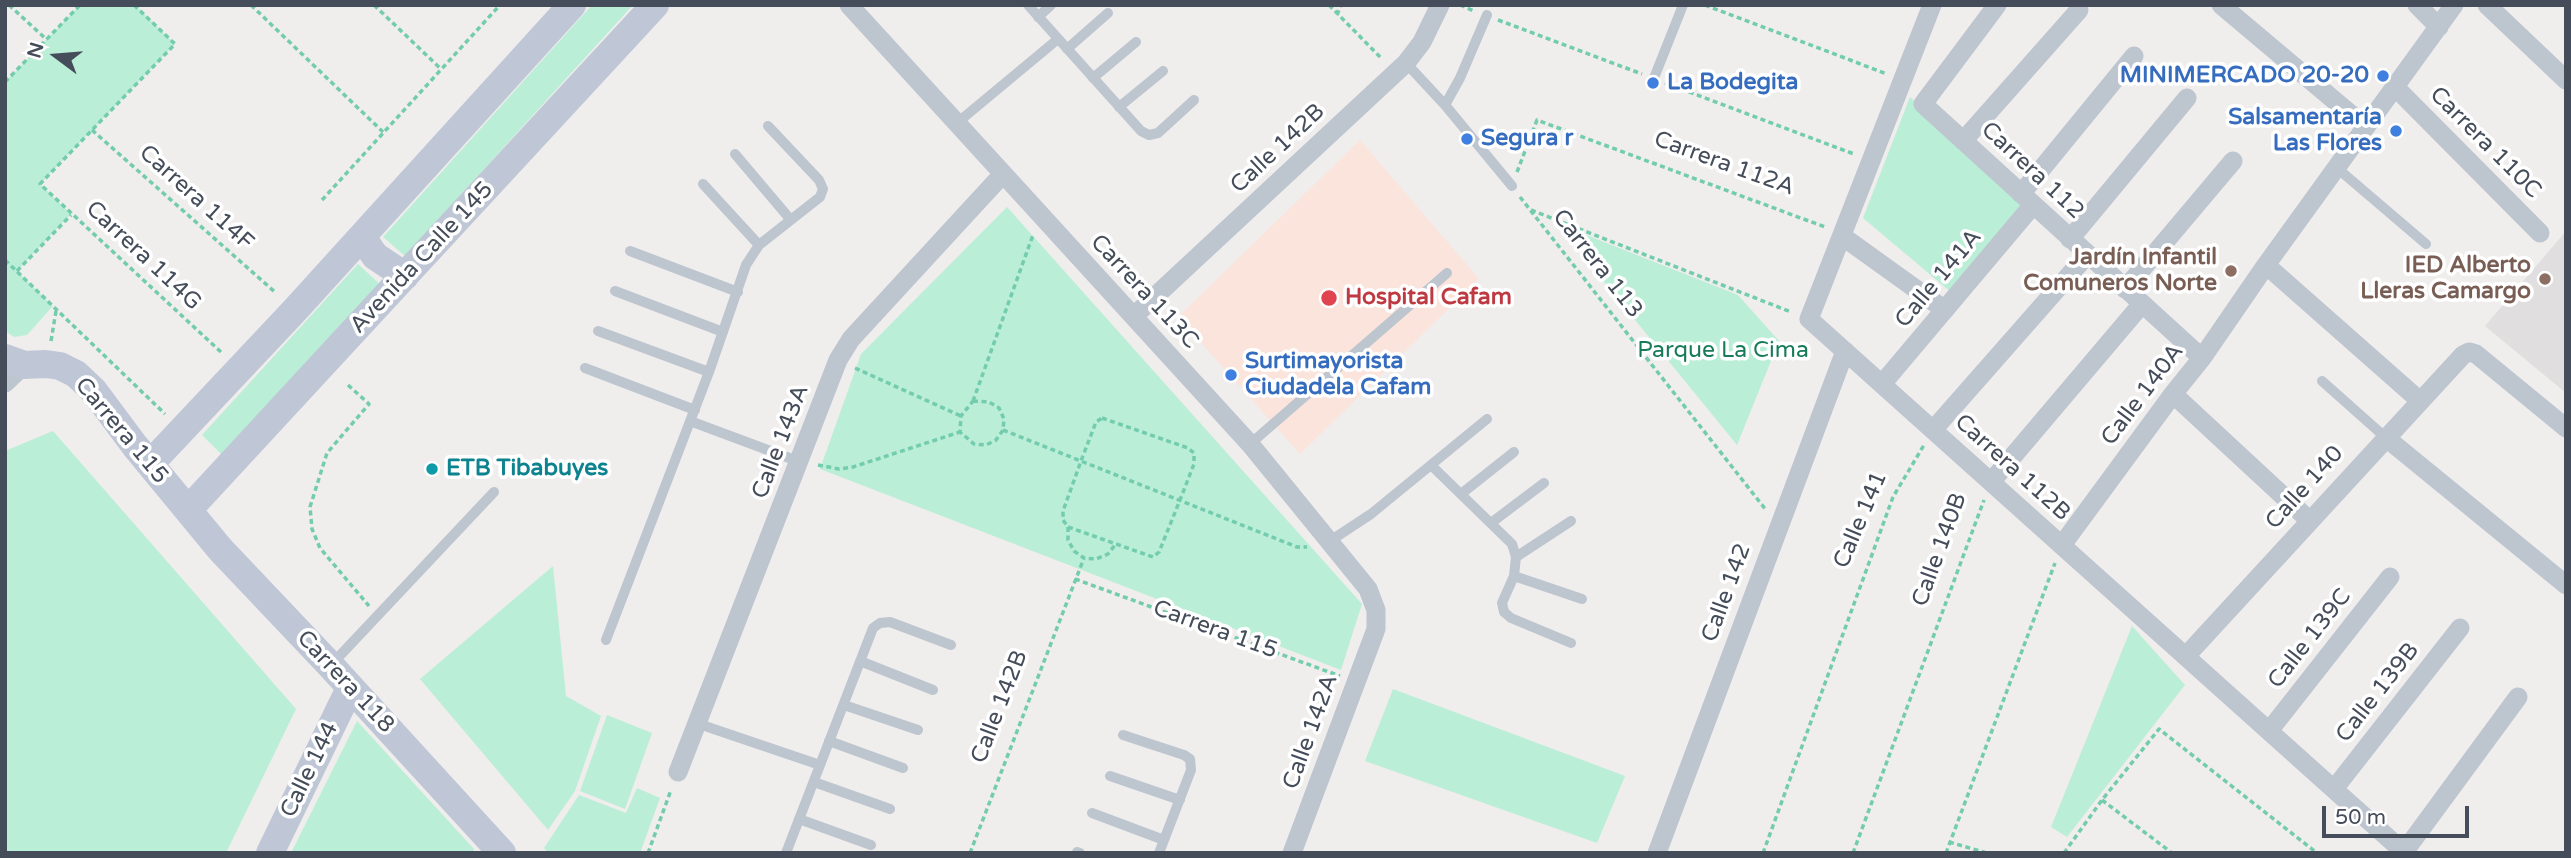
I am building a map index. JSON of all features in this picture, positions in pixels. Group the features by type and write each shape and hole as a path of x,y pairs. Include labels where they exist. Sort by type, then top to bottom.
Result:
{"main road":[{"path":"150,464 362,237 572,5"},
{"name":"Avenida Calle 145","path":"188,510 655,5"},
{"path":"362,237 375,256 405,276"},
{"name":"Carrera 115","path":"20,368 76,374 94,391 188,510"},
{"name":"Carrera 118","path":"188,510 220,549 502,853"},
{"name":"Calle 144","path":"270,853 350,688"}],"street":[{"name":"Carrera 113C","path":"849,5 1250,444 1368,589 1376,610 1376,629"},
{"name":"Calle 142B","path":"1134,316 1401,68 1422,42 1440,5"},
{"path":"1809,319 1932,5"},
{"name":"Carrera 112","path":"1997,5 1923,104 2202,358"},
{"path":"2221,5 2366,127"},
{"path":"2417,5 2439,27"},
{"name":"Calle 140A","path":"2062,545 2202,358 2454,5"},
{"path":"2487,5 2566,80"},
{"path":"1963,141 2079,10"},
{"name":"Calle 141A","path":"1882,384 1945,310 2134,56"},
{"name":"Carrera 110C","path":"2395,87 2540,233"},
{"path":"2070,239 2187,98"},
{"path":"2125,289 2233,161"},
{"name":"Calle 143A","path":"678,772 838,360 851,339 1002,175"},
{"path":"1842,236 1945,310"},
{"path":"1933,430 2087,255"},
{"path":"2266,265 2419,400"},
{"name":"Calle 140B","path":"1991,482 2141,305"},
{"name":"Carrera 112B","path":"1809,319 2405,852"},
{"name":"Calle 142","path":"1657,853 1845,351"},
{"name":"Calle 140","path":"2186,656 2463,355 2469,352 2476,354 2566,428"},
{"path":"2173,394 2309,520"},
{"path":"2385,437 2566,584"},
{"name":"Calle 139C","path":"2269,731 2390,577"},
{"name":"Calle 139B","path":"2334,789 2460,628"},
{"name":"Calle 142A","path":"1292,853 1376,629"},
{"path":"2405,852 2518,697"}],"lane":[{"path":"1028,5 1141,131 1149,135 1158,133 1194,100"},
{"path":"1038,17 1051,5"},
{"path":"1654,78 1683,5"},
{"path":"1067,49 1108,13"},
{"path":"1445,105 1460,78 1487,15"},
{"path":"957,123 1058,39"},
{"path":"1093,78 1136,42"},
{"path":"1401,68 1445,105 1512,187"},
{"path":"1119,107 1163,71"},
{"path":"606,640 695,410 746,265 759,245 820,197 823,189 819,180 768,126"},
{"path":"735,154 790,219"},
{"path":"2337,167 2426,244"},
{"path":"703,184 759,245"},
{"path":"630,251 738,292"},
{"path":"1250,444 1447,274"},
{"path":"615,291 723,332"},
{"path":"598,331 709,372"},
{"path":"585,368 695,410"},
{"path":"2322,381 2385,437"},
{"path":"1330,541 1371,514 1433,466 1487,419"},
{"path":"690,421 800,462"},
{"path":"1461,494 1514,452"},
{"path":"1433,466 1513,544 1516,557 1514,576 1502,603 1504,612 1511,618 1570,643"},
{"path":"1491,523 1544,483"},
{"path":"330,665 494,492"},
{"path":"1516,557 1571,521"},
{"path":"1514,576 1582,599"},
{"path":"786,853 873,628 880,623 890,622 951,645"},
{"path":"860,662 933,690"},
{"path":"844,705 918,730"},
{"path":"696,723 820,765"},
{"path":"1123,735 1184,755 1190,760 1191,769 1159,853"},
{"path":"830,741 903,768"},
{"path":"1110,776 1180,800"},
{"path":"814,782 890,809"},
{"path":"1092,813 1164,839"},
{"path":"799,819 871,845"}],"path":[{"path":"9,5 46,40"},
{"path":"5,82 80,5"},
{"path":"92,130 175,44 134,5"},
{"path":"250,5 383,133"},
{"path":"374,5 442,69"},
{"path":"490,5 495,10"},
{"path":"322,200 500,5"},
{"path":"1329,5 1337,15 1401,68"},
{"path":"1337,15 1341,5"},
{"path":"1705,5 1903,80"},
{"name":"Carrera 112A","path":"1512,187 1537,120 1828,228 1842,236"},
{"name":"Carrera 114G","path":"92,130 40,184 222,353"},
{"name":"Carrera 114F","path":"92,130 276,293"},
{"name":"Carrera 113","path":"1512,187 1779,525"},
{"path":"1530,210 1809,319"},
{"path":"17,271 71,214"},
{"path":"960,432 961,416 973,401 1040,215"},
{"path":"5,260 166,415"},
{"path":"20,368 57,310"},
{"path":"838,360 961,416"},
{"path":"348,385 369,404 327,453 310,507 312,529 320,548 377,616"},
{"path":"960,432 974,444 986,445 996,440 1003,430 1004,419 999,408 989,402 973,401"},
{"path":"1102,418 1188,448 1194,453 1194,464 1180,500 1159,552 1153,557 1068,527 1063,520 1063,511 1081,461 1096,422 1102,418"},
{"path":"1003,430 1297,547 1315,547 1330,541"},
{"name":"Calle 141","path":"1763,853 1893,497 1933,430"},
{"path":"800,462 839,469 853,467 960,432"},
{"name":"Calle 140B","path":"1853,853 1991,482"},
{"path":"1068,527 1068,540 1073,551 1084,558 1096,559 1108,555 1116,545"},
{"path":"1945,853 2062,545"},
{"name":"Calle 142B","path":"970,853 1084,558"},
{"name":"Carrera 115","path":"1075,579 1355,682"},
{"path":"2063,853 2159,729 2317,853"},
{"path":"648,853 678,772"},
{"path":"2102,800 2172,853"},
{"path":"1949,842 1987,853"}],"shaded area":[{"name":"Hospital Cafam","path":"1360,140 1479,279 1300,454 1178,317"},
{"name":"IED Alberto Lleras Camargo","path":"2566,231 2566,393 2485,326"}],"green space":[{"path":"80,5 135,5 175,44 40,184 71,214 17,271 53,306 27,335 14,337 5,331 5,82"},
{"path":"592,5 633,5 405,256 383,237"},
{"path":"1910,97 2025,200 1952,293 1863,218"},
{"path":"1007,207 1362,604 1341,670 820,469 861,354"},
{"name":"Parque La Cima","path":"1556,223 1738,295 1779,341 1737,445"},
{"path":"358,264 382,286 223,456 202,435"},
{"path":"53,431 296,709 226,853 5,853 5,451"},
{"path":"553,566 566,696 601,716 575,791 548,830 420,679"},
{"path":"2132,626 2185,685 2067,837 2051,827"},
{"path":"1393,689 1625,776 1597,843 1365,761"},
{"path":"607,715 652,733 625,809 580,791"},
{"path":"357,721 474,849 472,853 291,853"},
{"path":"637,788 660,798 640,853 548,853 544,848 579,795 626,813"}],"place":[{"name":"MINIMERCADO 20-20","path":"2383,76"},
{"name":"La Bodegita","path":"1653,83"},
{"name":"Salsamentaría Las Flores","path":"2396,131"},
{"name":"Segura r","path":"1467,139"},
{"name":"Jardín Infantil Comuneros Norte","path":"2231,271"},
{"name":"IED Alberto Lleras Camargo","path":"2545,279"},
{"name":"Hospital Cafam","path":"1329,298"},
{"name":"Surtimayorista Ciudadela Cafam","path":"1231,375"},
{"name":"ETB Tibabuyes","path":"432,469"}]}
